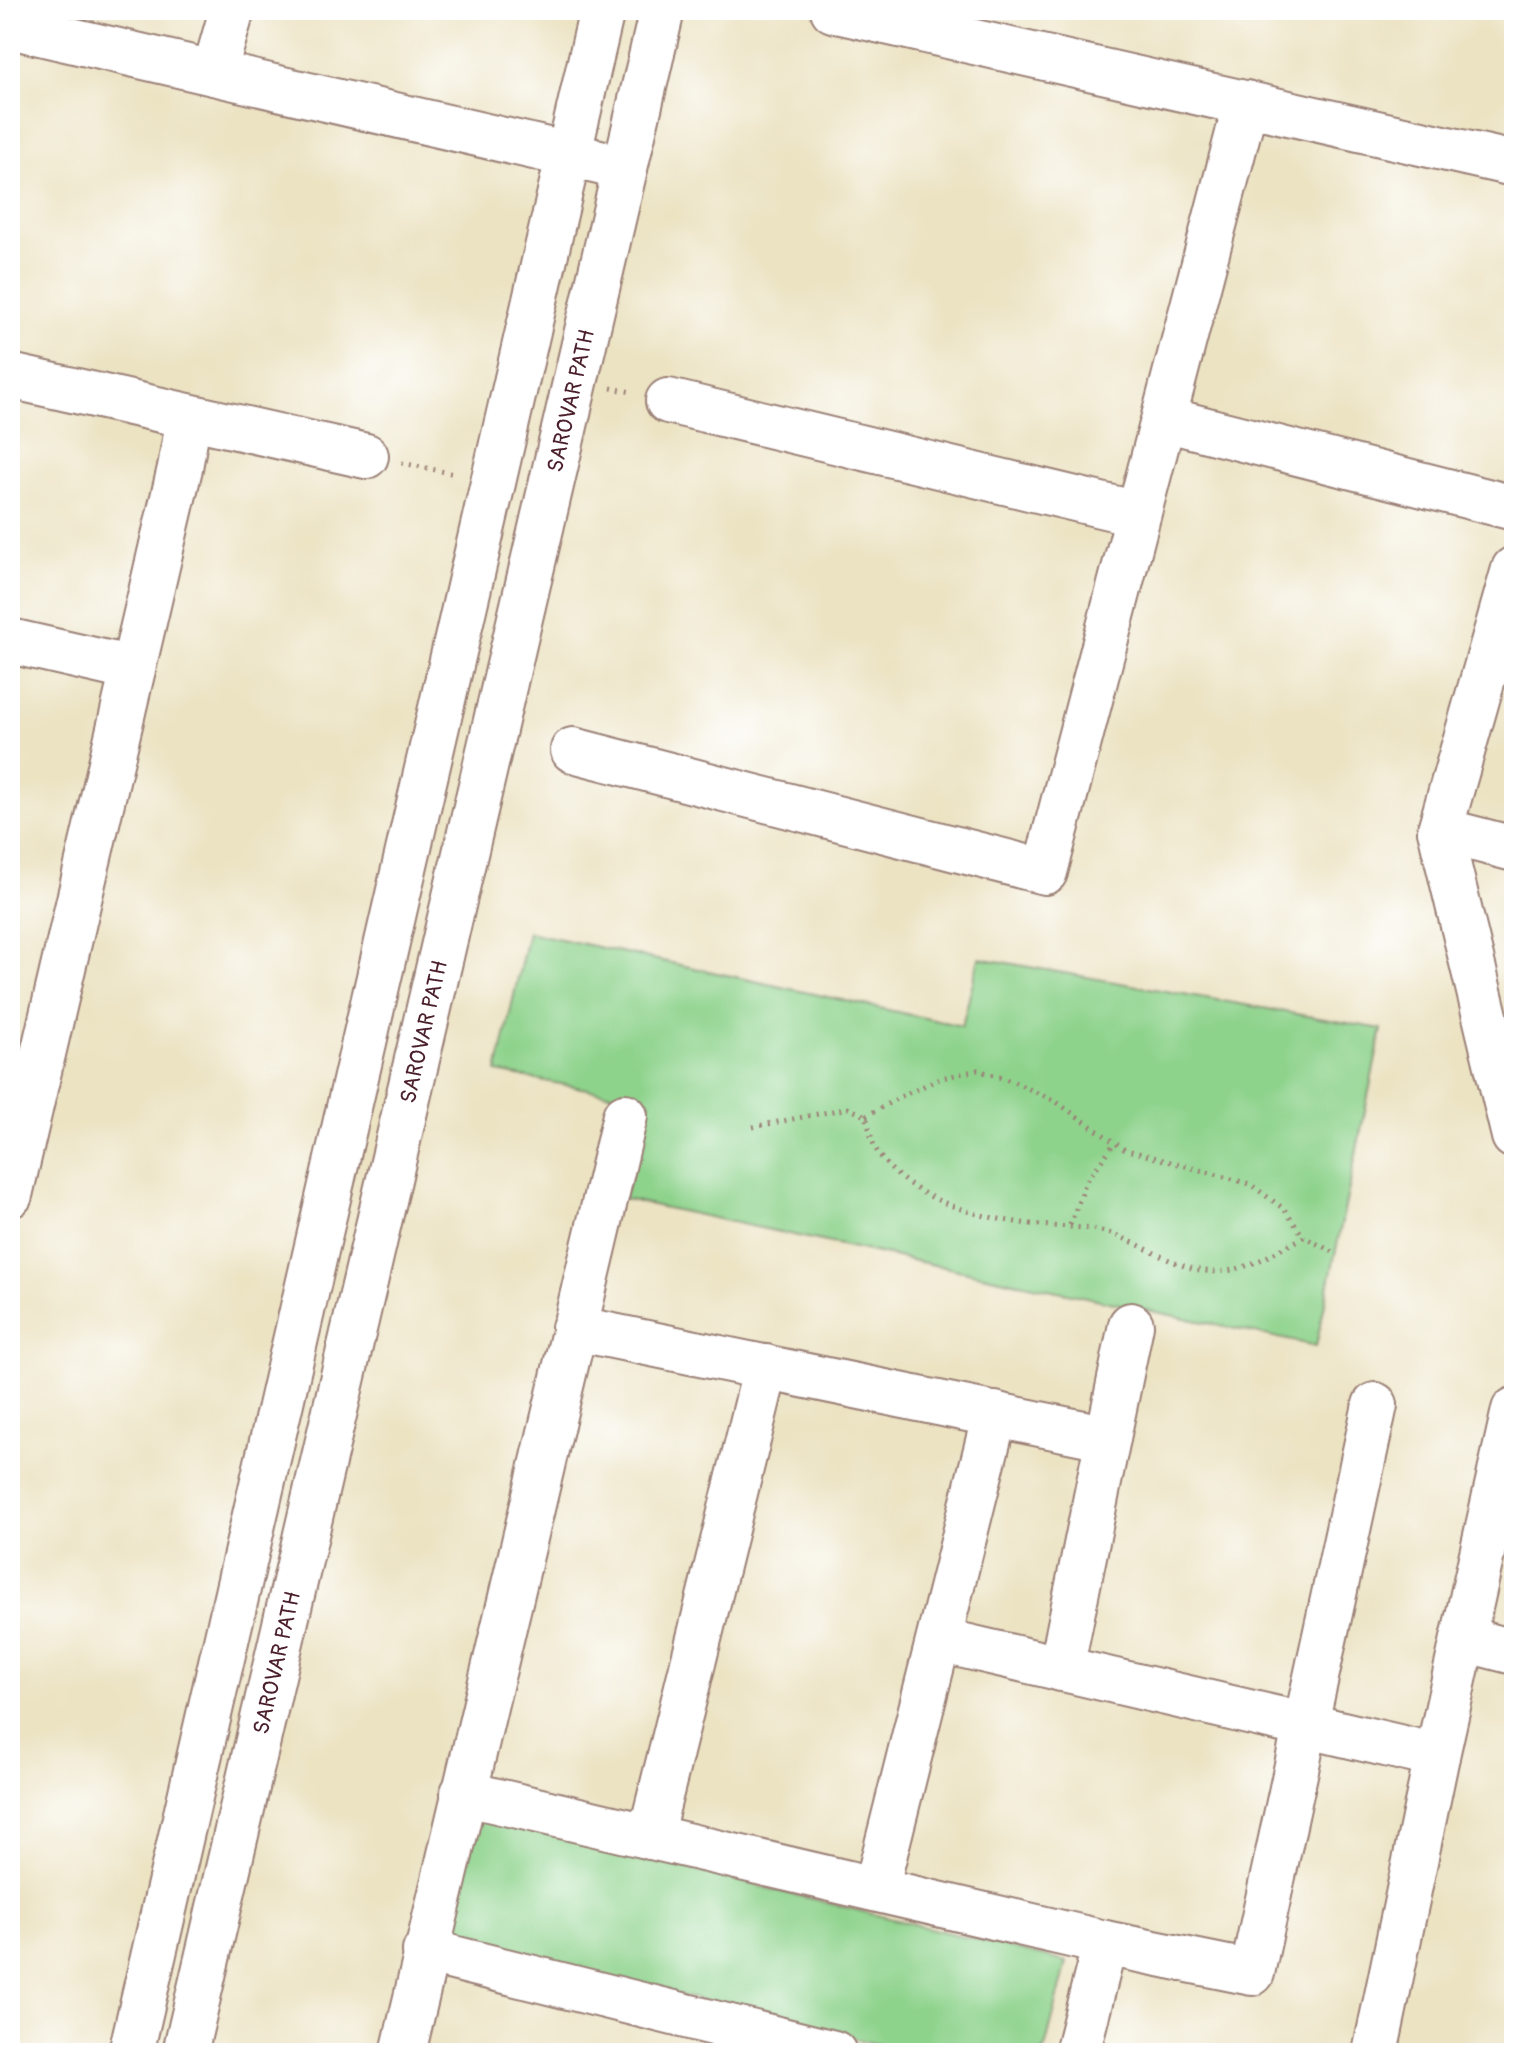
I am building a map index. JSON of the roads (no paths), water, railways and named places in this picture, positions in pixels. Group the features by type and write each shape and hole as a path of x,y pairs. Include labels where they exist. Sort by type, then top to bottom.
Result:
{"street":[{"path":"214,73 232,10"},
{"path":"131,2053 602,10"},
{"name":"SAROVAR PATH","path":"185,2053 662,10"},
{"path":"833,10 984,27 1246,103 1514,164"},
{"path":"10,26 625,168"},
{"path":"573,750 1045,872 1246,103"},
{"path":"10,376 366,456"},
{"path":"668,401 1138,514"},
{"path":"10,1195 189,417"},
{"path":"1164,419 1514,508"},
{"path":"1514,569 1440,830 1514,1136"},
{"path":"10,641 133,669"},
{"path":"1440,830 1514,849"},
{"path":"403,2053 625,1116"},
{"path":"1061,1669 1131,1325"},
{"path":"574,1328 1108,1438"},
{"path":"650,1837 766,1367"},
{"path":"463,1793 1105,1943 1252,1973 1375,1405"},
{"path":"1375,2053 1514,1410"},
{"path":"876,1889 995,1414"},
{"path":"1463,1639 1514,1652"},
{"path":"939,1640 1437,1756"},
{"path":"1077,2053 1105,1943"},
{"path":"425,1951 834,2053"}]}
